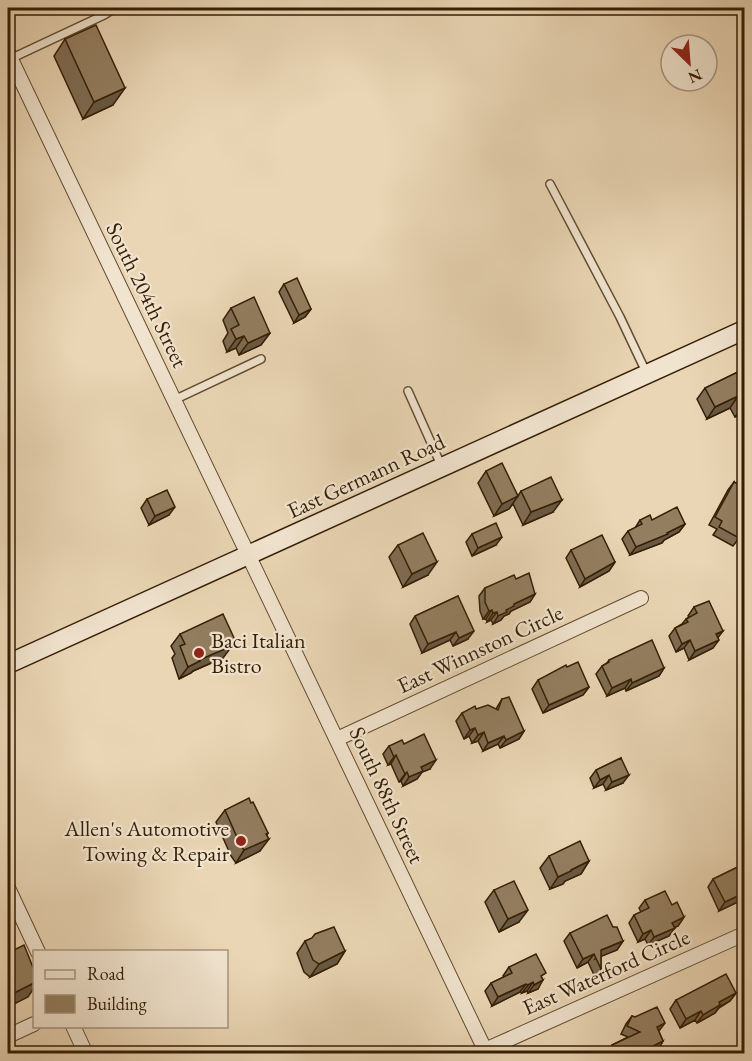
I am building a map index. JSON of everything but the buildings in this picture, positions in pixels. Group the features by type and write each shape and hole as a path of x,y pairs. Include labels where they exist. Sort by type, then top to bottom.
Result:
{"street":[{"name":"South 204th Street","path":"9,56 249,556"},
{"name":"East Germann Road","path":"8,664 744,330"},
{"name":"South 88th Street","path":"249,556 486,1052"},
{"name":"East Winnston Circle","path":"337,739 641,598"},
{"path":"8,888 38,950"},
{"name":"East Waterford Circle","path":"486,1052 744,933"},
{"path":"8,1036 33,1024"},
{"path":"74,1028 86,1053"}],"lane":[{"path":"9,56 104,15 115,8"},
{"path":"550,184 620,317 647,374"},
{"path":"174,400 261,359"},
{"path":"408,391 442,467"}],"place":[{"name":"Baci Italian Bistro","path":"199,653"},
{"name":"Allen's Automotive Towing & Repair","path":"241,841"}]}
